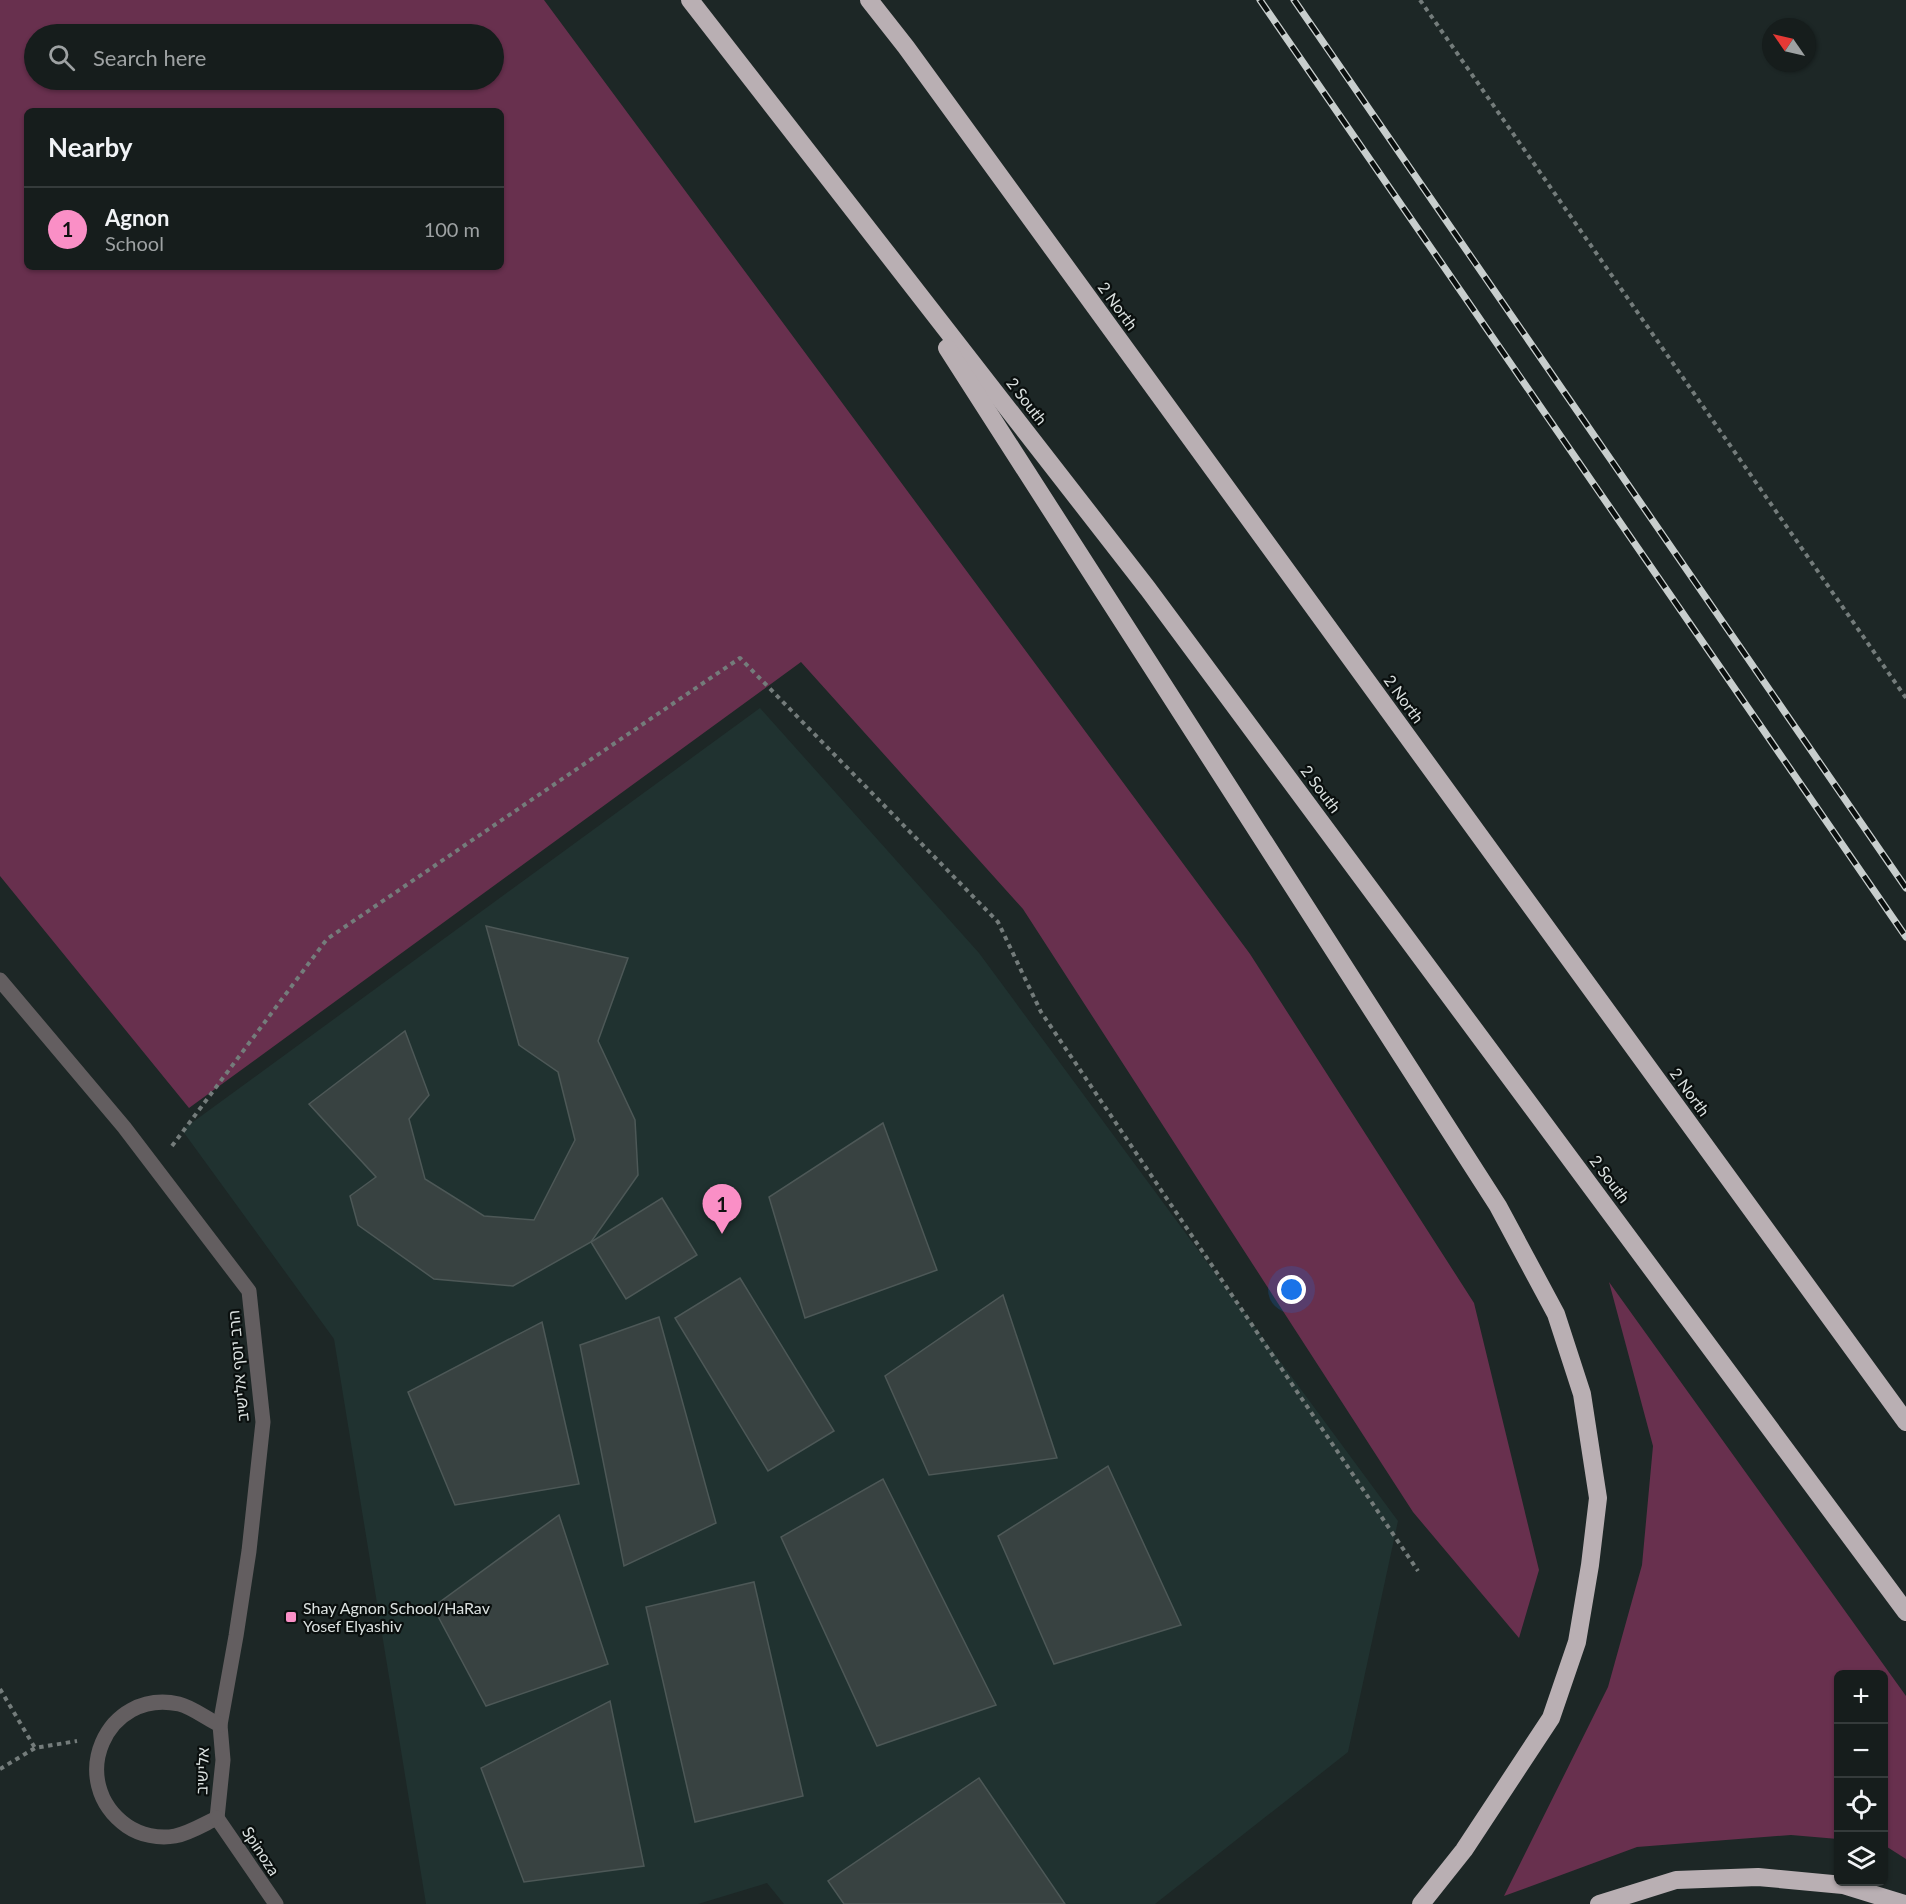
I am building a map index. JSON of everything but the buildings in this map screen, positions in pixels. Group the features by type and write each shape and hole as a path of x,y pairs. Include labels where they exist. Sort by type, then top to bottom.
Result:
{"highway":[{"name":"2 South","path":"690,0 1148,589 1906,1612"},
{"name":"2 North","path":"869,0 913,57 1906,1422"},
{"path":"885,250 1498,1206 1556,1314 1582,1394 1598,1498 1577,1642 1551,1718 1464,1850 1421,1904"},
{"path":"1599,1904 1676,1880 1758,1876 1843,1886 1905,1904"}],"street":[{"name":"הרב יוסף אלישיב","path":"0,980 124,1127 249,1291 263,1422 237,1636 220,1725"},
{"path":"218,1818 174,1836 155,1837 133,1830 115,1818 102,1800 96,1779 97,1757 104,1736 119,1719 138,1707 159,1702 181,1705 220,1725"},
{"name":"אלישיב","path":"218,1818 223,1760 220,1725"},
{"name":"Spinoza","path":"218,1818 276,1904"}],"path":[{"path":"1420,0 1906,698"},
{"path":"155,1169 327,939 740,658 998,922 1041,1012 1418,1570"},
{"path":"0,1689 35,1748"},
{"path":"0,1769 35,1748 104,1736"}],"shaded area":[{"path":"0,0 544,0 1250,954 1474,1303 1539,1570 1519,1638 1413,1512 1023,909 801,662 189,1108 0,876"},
{"path":"760,708 979,953 1398,1521 1348,1752 1155,1904 784,1904 767,1883 698,1904 426,1904 334,1339 182,1130"},
{"path":"1609,1282 1887,1670 1834,1670 1834,1839 1791,1835 1637,1847 1504,1896 1608,1687 1642,1565 1653,1446"},
{"path":"1888,1671 1906,1696 1906,1859 1888,1848"}],"railway":[{"path":"1260,0 1906,937"},
{"path":"1294,0 1906,888"}],"place":[{"name":"Agnon","path":"722,1234"},
{"name":"Shay Agnon School/HaRav Yosef Elyashiv","path":"291,1617"}]}
